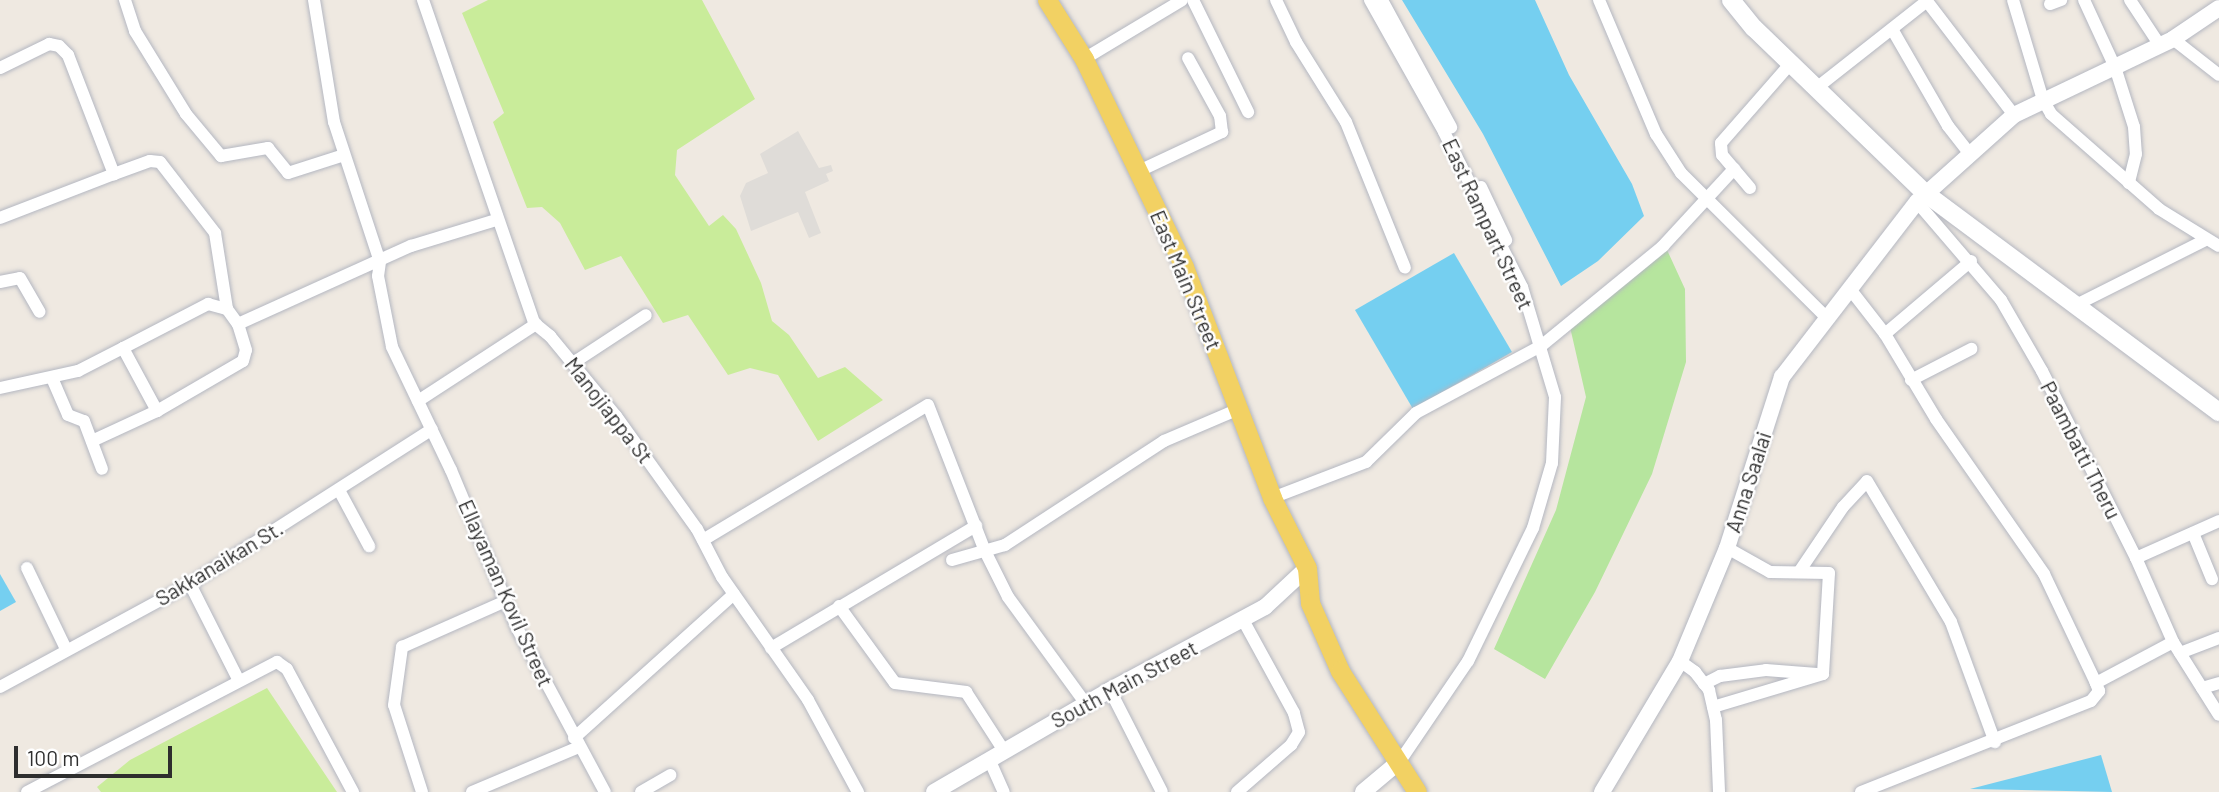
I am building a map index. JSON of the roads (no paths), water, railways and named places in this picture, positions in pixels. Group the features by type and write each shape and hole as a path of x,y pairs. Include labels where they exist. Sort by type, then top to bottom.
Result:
{"main road":[{"name":"East Main Street","path":"1047,0 1084,59 1184,267 1272,498 1307,568"},
{"path":"1731,0 1819,86 1921,197 2076,305 2219,412"},
{"path":"1307,568 1310,603 1340,671 1400,761 1417,792"}],"street":[{"path":"125,0 135,31 186,114 221,156 268,148 288,173 344,155"},
{"name":"Ellayaman Kovil Street","path":"314,0 334,122 377,256 378,276 392,347 432,429 506,601 577,743 605,792"},
{"name":"Manojiappa St","path":"423,0 496,220 536,324 573,363 616,416 703,540 734,594 808,700 858,792"},
{"path":"1084,59 1182,0"},
{"path":"1193,0 1248,112"},
{"path":"1276,0 1296,42 1346,122 1405,268"},
{"name":"East Rampart Street","path":"1370,0 1444,132 1521,287 1555,397 1555,434 1533,528 1468,661 1400,761"},
{"path":"1382,0 1497,219 1521,287"},
{"path":"1599,0 1656,134 1707,202 1827,318"},
{"path":"1819,86 1927,0 2014,115"},
{"path":"2012,0 2043,100 2052,114 2129,183 2205,240 2219,246"},
{"path":"2084,0 2115,67 2134,127 2136,154 2129,183"},
{"path":"2130,0 2166,42 2219,75"},
{"name":"Anna Saalai","path":"1602,792 1680,661 1727,548 1782,377 1921,197 2014,115 2166,42 2219,8"},
{"path":"1892,29 1934,104 1969,153"},
{"path":"0,68 49,44 59,46 68,55 114,174"},
{"path":"1139,171 1222,132 1220,117 1188,58"},
{"path":"1750,188 1722,155 1721,143 1792,62"},
{"path":"0,218 150,161 160,162 215,233 227,309 238,324 246,350 243,361 157,411 92,441"},
{"path":"1272,498 1366,462 1416,413 1541,346 1663,246 1707,202 1734,169"},
{"name":"Paambatti Theru","path":"1921,197 1971,261 2042,370 2136,558 2176,648 2219,715"},
{"path":"238,324 377,256 496,220"},
{"path":"2076,305 2205,240"},
{"path":"1885,334 1971,261"},
{"path":"0,282 20,278 40,312"},
{"path":"1850,289 1885,334 1911,380 2044,574 2099,691 2091,702 1995,742 1861,792"},
{"path":"0,388 78,371 184,313 208,304 227,309"},
{"path":"573,363 646,315"},
{"path":"420,404 536,324"},
{"path":"123,348 157,411"},
{"path":"1911,380 1972,349"},
{"path":"52,378 68,415 84,421 102,468"},
{"path":"703,540 928,405 985,551 1008,597 1086,704"},
{"path":"952,560 1006,545 1164,441 1239,409"},
{"name":"Sakkanaikan St.","path":"0,687 190,584 432,429"},
{"path":"1799,572 1843,507 1867,481 1951,622 1995,742"},
{"path":"339,490 369,546"},
{"path":"2136,558 2219,521"},
{"path":"771,648 976,526"},
{"path":"2193,533 2212,579"},
{"path":"1727,548 1770,572 1829,573 1823,674"},
{"path":"27,568 66,649"},
{"name":"South Main Street","path":"934,792 1110,690 1265,607 1307,568"},
{"path":"190,584 238,679"},
{"path":"472,792 577,743 734,594"},
{"path":"422,792 394,705 402,647 506,601"},
{"path":"839,606 895,683 966,692 997,755 1004,792"},
{"path":"1237,792 1291,745 1299,732 1294,713 1242,620"},
{"path":"2096,683 2176,648 2219,638"},
{"path":"1680,661 1704,684 1713,707 1720,792"},
{"path":"27,792 271,663 283,664 353,792"},
{"path":"1704,684 1766,670 1823,674"},
{"path":"1713,707 1823,674"},
{"path":"2202,688 2219,682"},
{"path":"1110,690 1162,792"},
{"path":"1363,792 1400,761"},
{"path":"641,792 670,775"}],"water":[{"path":"1402,0 1535,0 1569,75 1632,184 1644,216 1598,261 1561,286 1483,134"},
{"path":"1454,253 1512,352 1413,409 1355,310"},
{"path":"0,574 16,602 0,611"},
{"path":"2101,755 2112,792 1970,789"}]}
